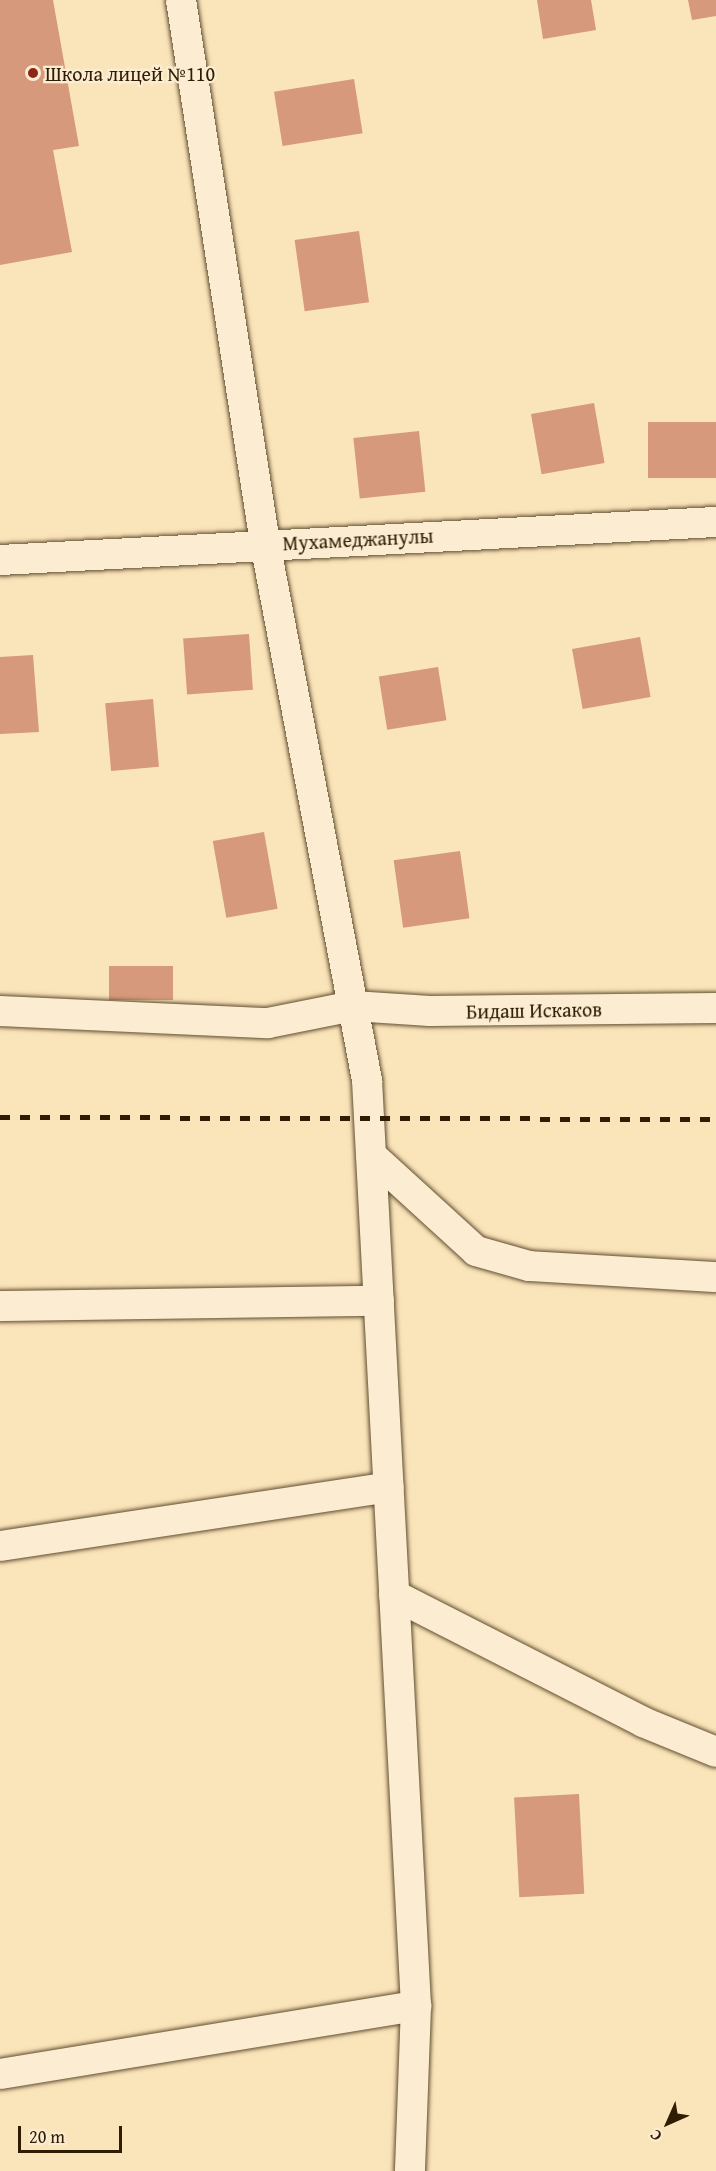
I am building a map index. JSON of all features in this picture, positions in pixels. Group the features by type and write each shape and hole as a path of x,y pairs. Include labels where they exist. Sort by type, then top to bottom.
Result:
{"street":[{"path":"181,0 265,543 367,1080 416,2006 410,2171"},
{"name":"Мухамеджанулы","path":"0,560 265,543 716,522"},
{"name":"Бидаш Искаков","path":"0,1011 268,1023 353,1006 429,1011 716,1008"},
{"path":"371,1155 476,1251 529,1266 716,1277"},
{"path":"0,1306 379,1301"},
{"path":"0,1546 389,1487"},
{"path":"394,1595 643,1722 716,1752"},
{"path":"0,2074 416,2006"}],"building":[{"name":"Школа лицей №110","path":"0,0 53,0 79,146 53,150 72,252 0,265"},
{"path":"537,0 591,0 596,30 543,39"},
{"path":"688,0 716,0 716,16 692,20"},
{"path":"354,79 363,133 283,146 274,92"},
{"path":"359,231 369,302 305,311 295,240"},
{"path":"594,403 605,463 542,474 531,414"},
{"path":"648,422 716,422 716,478 648,478"},
{"path":"419,431 425,492 360,499 353,438"},
{"path":"249,634 253,690 187,694 183,639"},
{"path":"640,637 651,697 583,709 572,649"},
{"path":"33,655 39,732 0,734 0,657"},
{"path":"438,667 446,720 387,730 379,676"},
{"path":"153,699 159,767 111,771 105,703"},
{"path":"264,832 278,909 226,918 213,841"},
{"path":"460,851 469,918 403,928 394,860"},
{"path":"109,966 173,966 173,1000 109,1000"},
{"path":"579,1794 584,1894 519,1897 514,1797"}],"railway":[{"path":"0,1117 716,1119"}],"place":[{"name":"Школа лицей №110","path":"33,73"}]}
